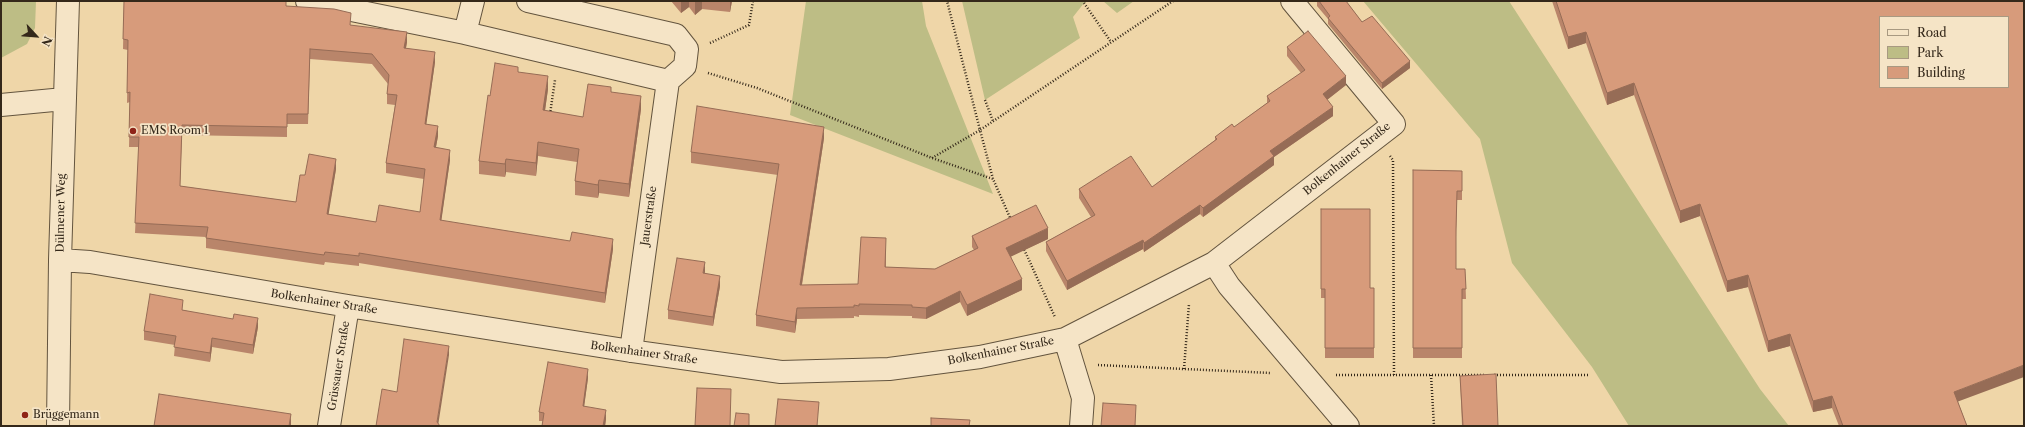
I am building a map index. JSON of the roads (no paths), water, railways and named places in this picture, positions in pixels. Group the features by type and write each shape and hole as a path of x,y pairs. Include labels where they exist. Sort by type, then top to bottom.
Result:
{"street":[{"name":"Dülmener Weg","path":"58,426 60,260 68,1"},
{"path":"308,1 466,33 668,81 686,58 676,35 528,1"},
{"path":"466,33 473,1"},
{"name":"Bolkenhainer Straße","path":"60,260 90,262 348,306 631,351 781,372 889,369 980,358 1065,339 1214,263 1394,124 1292,1"},
{"name":"Jauerstraße","path":"631,351 668,81"},
{"path":"1,105 64,99"},
{"path":"1214,263 1229,286 1348,426"},
{"name":"Grüssauer Straße","path":"329,426 348,306"},
{"path":"1065,339 1083,398 1081,426"}],"place":[{"name":"EMS Room 1","path":"133,131"},
{"name":"Brüggemann","path":"25,415"}]}
